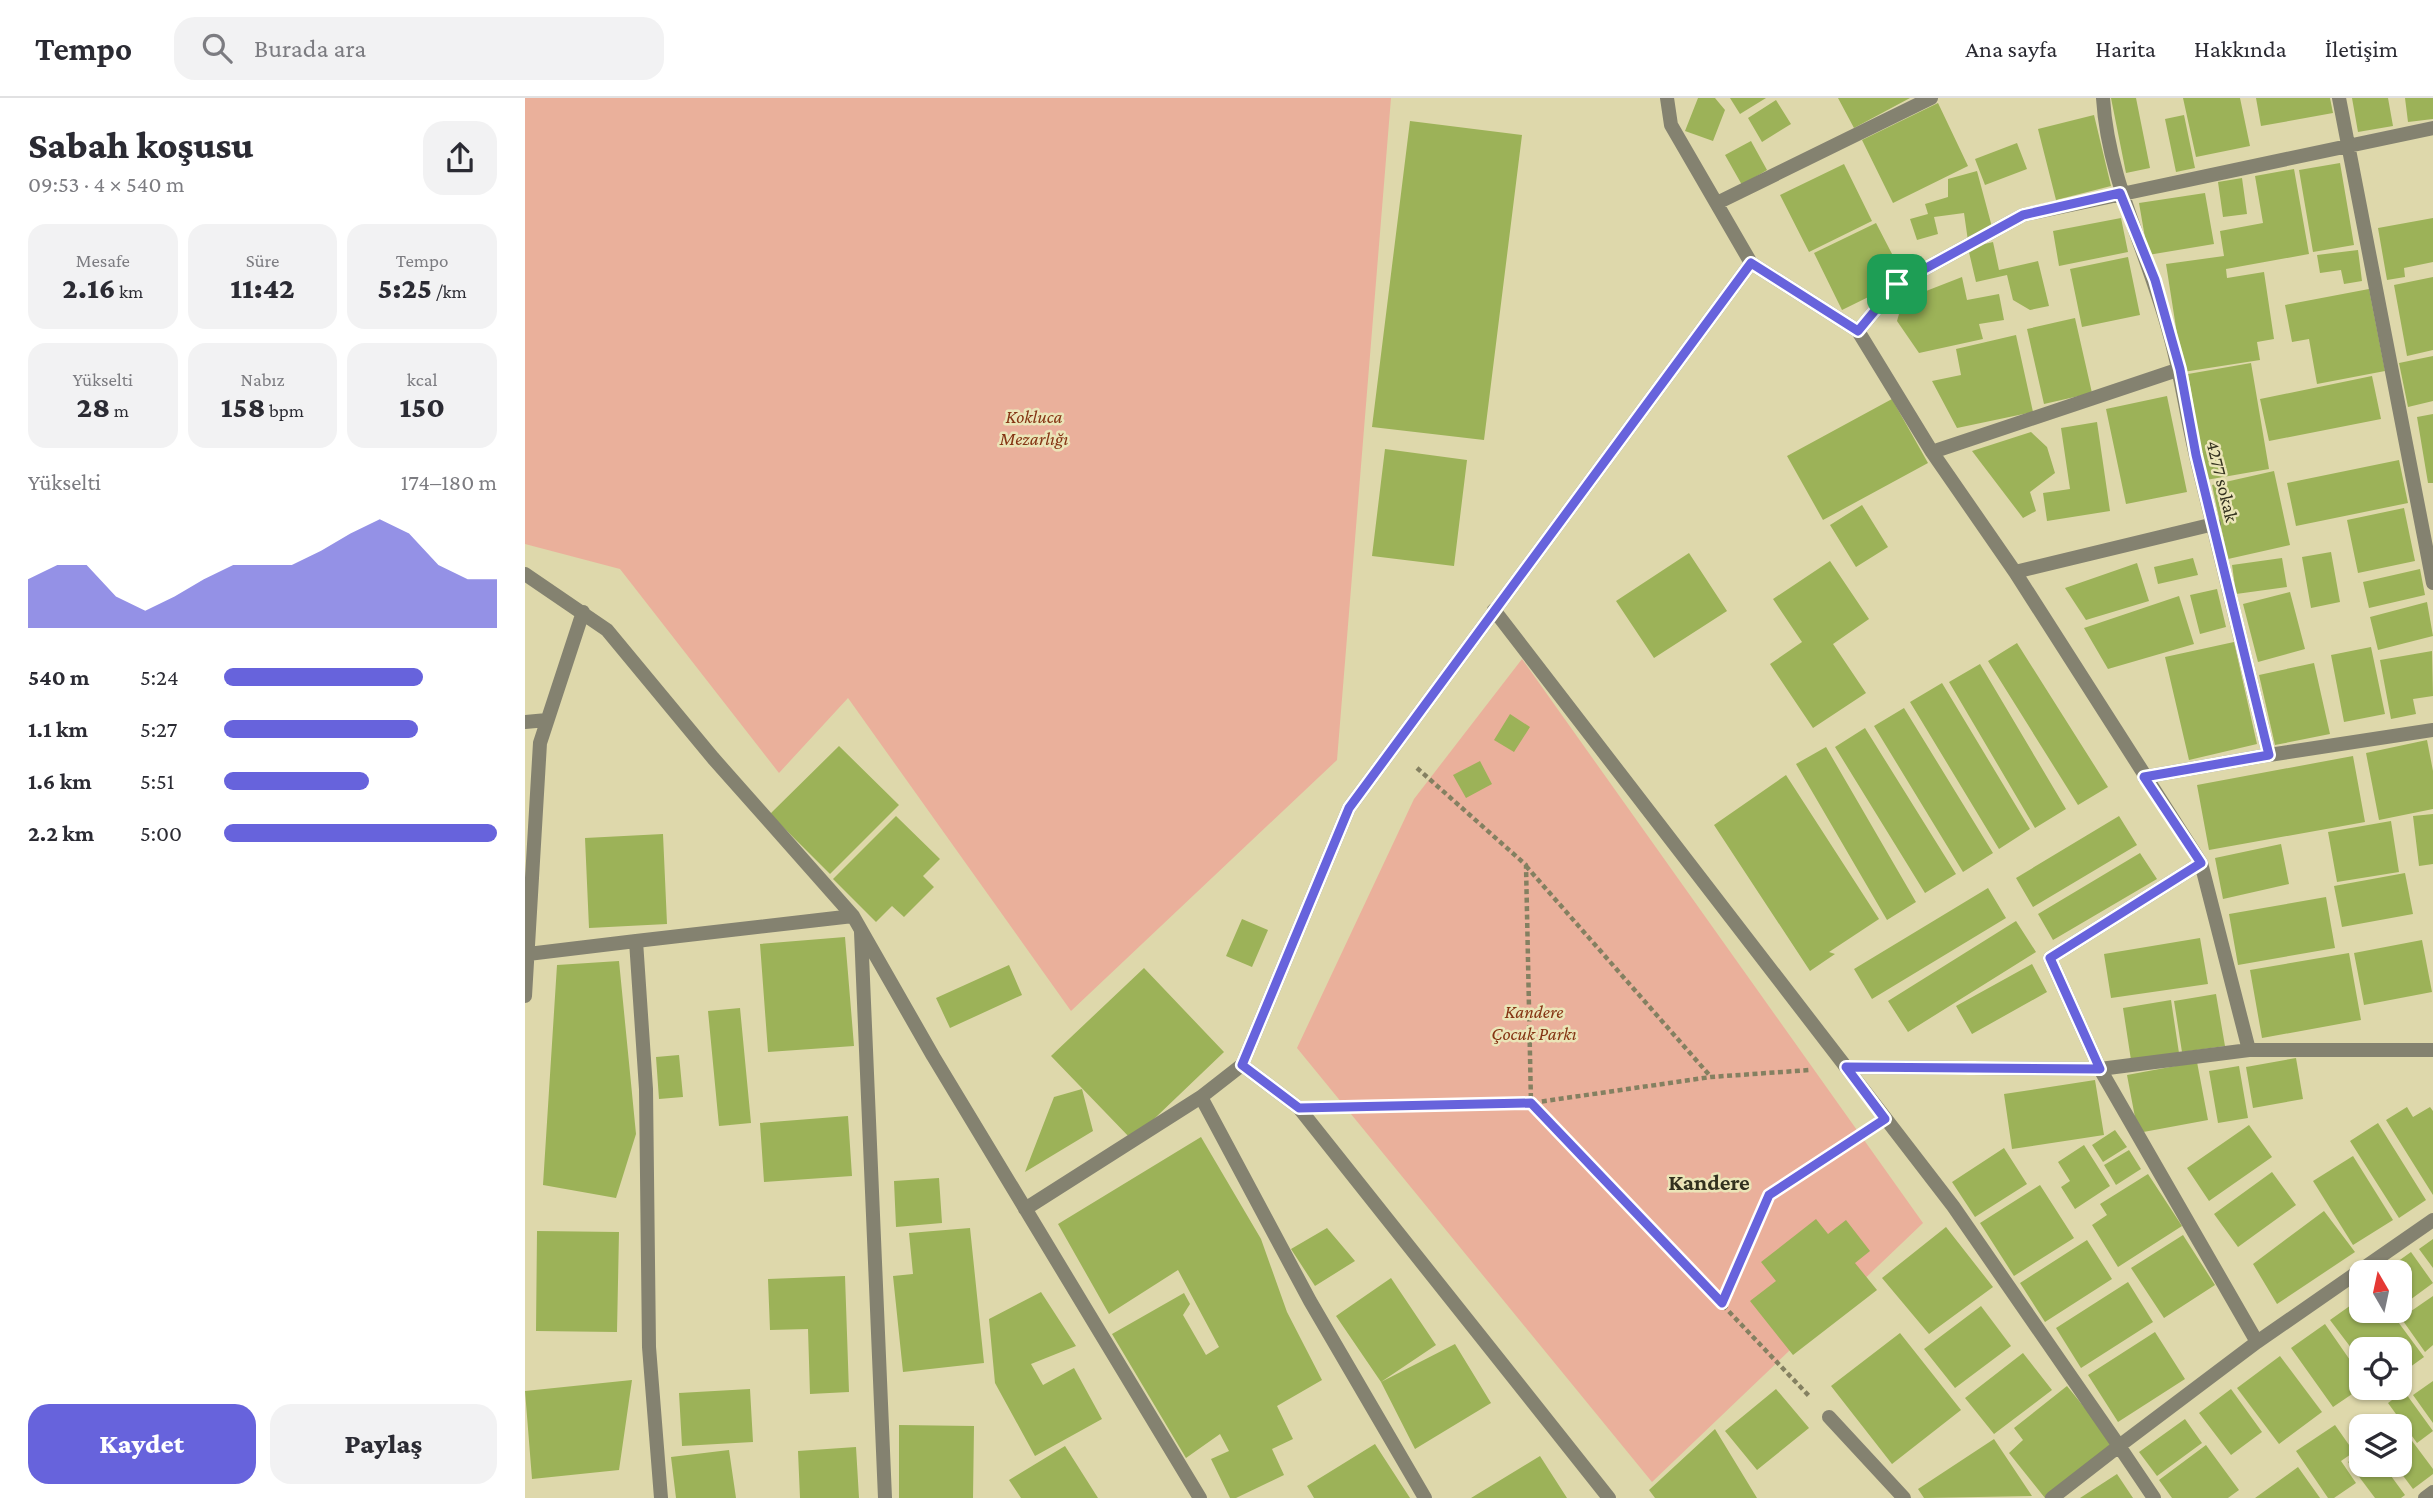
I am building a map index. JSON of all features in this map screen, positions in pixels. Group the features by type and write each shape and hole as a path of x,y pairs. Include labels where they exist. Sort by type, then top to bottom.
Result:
{"street":[{"path":"1667,98 1671,125 1751,263 1858,331 1932,452 2015,572 2201,863 2249,1050"},
{"path":"1717,202 1931,98"},
{"name":"4277 sokak","path":"2103,98 2104,121 2120,193 2155,280 2180,369 2196,455 2269,755"},
{"path":"2339,98 2433,583"},
{"path":"1858,331 1897,284 2023,215 2433,128"},
{"path":"1025,1209 1201,1097 1242,1065 1349,808 1751,263"},
{"path":"1932,452 2180,369"},
{"path":"2015,572 2214,524"},
{"path":"525,574 607,630 713,758 853,916 1025,1209 1200,1498"},
{"path":"1494,610 1953,1206 2154,1498"},
{"path":"525,996 540,743 583,612"},
{"path":"525,722 547,720"},
{"path":"2144,777 2433,730"},
{"path":"2201,863 2050,958 2100,1069 2256,1342"},
{"path":"528,954 853,916"},
{"path":"861,930 885,1498"},
{"path":"636,941 646,1089 649,1347 661,1498"},
{"path":"1846,1067 2100,1069 2249,1050 2433,1050"},
{"path":"1242,1065 1299,1108 1609,1498"},
{"path":"1201,1097 1310,1301 1425,1498"},
{"path":"2052,1498 2256,1342 2433,1220"},
{"path":"1829,1417 1904,1498"},
{"path":"2425,1498 2433,1492"}],"path":[{"path":"1393,746 1526,865 1711,1077"},
{"path":"1526,865 1531,1103 1829,1417"},
{"path":"1299,1108 1531,1103 1711,1077 1846,1067"},
{"path":"1722,1303 1769,1195 1885,1119"}],"green space":[{"name":"Kokluca Mezarlığı","path":"525,98 1391,98 1337,760 1071,1011 848,698 779,773 620,569 525,544"},
{"name":"Kandere Çocuk Parkı","path":"1522,659 1923,1223 1652,1482 1297,1048 1414,799"}],"building":[{"path":"1698,98 1715,98 1725,110 1713,141 1685,131"},
{"path":"1730,98 1766,98 1740,114"},
{"path":"1838,98 1910,98 1854,128"},
{"path":"2111,98 2136,98 2150,168 2126,173"},
{"path":"2183,98 2240,98 2250,146 2196,157"},
{"path":"2256,98 2330,98 2333,113 2261,126"},
{"path":"2352,98 2388,98 2393,126 2358,132"},
{"path":"2405,98 2433,98 2433,119 2408,122"},
{"path":"1776,100 1791,124 1762,142 1748,118"},
{"path":"1938,103 1968,166 1893,203 1862,140"},
{"path":"2094,115 2111,186 2056,200 2038,129"},
{"path":"2184,115 2195,168 2176,172 2165,119"},
{"path":"1410,121 1522,135 1484,440 1372,427"},
{"path":"1751,141 1767,170 1742,185 1725,155"},
{"path":"2017,143 2027,169 1985,185 1975,159"},
{"path":"2340,163 2354,245 2313,252 2299,170"},
{"path":"1844,164 1872,221 1809,252 1780,195"},
{"path":"2294,169 2309,254 2226,269 2227,278 2264,272 2274,339 2257,342 2260,360 2183,372 2166,264 2224,256 2220,231 2263,223 2255,176"},
{"path":"1977,171 1992,227 1968,241 1964,213 1934,217 1938,234 1917,240 1910,219 1928,214 1925,204 1948,197 1948,179"},
{"path":"2242,178 2247,214 2223,217 2218,182"},
{"path":"2205,193 2214,244 2148,255 2139,203"},
{"path":"2121,218 2128,252 2059,266 2053,231"},
{"path":"2433,218 2433,262 2404,268 2405,277 2387,280 2378,228"},
{"path":"1876,223 1905,279 1842,310 1814,253"},
{"path":"1993,242 1999,270 2038,261 2049,306 2030,310 2013,300 2007,275 1976,282 1968,248"},
{"path":"2358,250 2362,281 2344,284 2341,270 2320,273 2317,255"},
{"path":"2128,257 2140,315 2082,327 2070,269"},
{"path":"1962,277 1967,300 1999,294 2004,320 1979,324 1983,339 1919,353 1897,321 1903,300"},
{"path":"2433,277 2433,350 2407,356 2394,285"},
{"path":"2369,289 2385,371 2317,384 2309,339 2292,342 2285,305"},
{"path":"2075,318 2092,393 2044,404 2027,329"},
{"path":"2016,335 2033,412 1957,428 1932,381 1961,375 1956,349"},
{"path":"2433,356 2433,401 2408,407 2399,363"},
{"path":"2251,363 2269,469 2206,480 2188,374"},
{"path":"2372,376 2381,419 2269,441 2260,399"},
{"path":"2167,396 2187,492 2126,504 2106,409"},
{"path":"1892,399 1928,463 1823,520 1787,456"},
{"path":"2433,414 2433,483 2428,483 2417,417"},
{"path":"2097,422 2110,511 2047,521 2043,493 2070,489 2061,428"},
{"path":"2031,432 2047,447 2055,473 2030,492 2036,511 2023,518 1972,451"},
{"path":"1385,449 1467,460 1454,566 1372,556"},
{"path":"2399,460 2408,503 2296,526 2287,483"},
{"path":"2274,471 2290,545 2228,559 2212,485"},
{"path":"1862,505 1888,547 1856,567 1830,525"},
{"path":"2404,508 2415,561 2358,573 2347,520"},
{"path":"2331,552 2340,602 2311,608 2302,557"},
{"path":"1689,553 1727,611 1654,658 1616,601"},
{"path":"2193,558 2198,575 2158,584 2154,567"},
{"path":"2282,558 2287,587 2236,594 2232,565"},
{"path":"1830,561 1869,619 1833,644 1866,693 1813,728 1770,664 1802,642 1773,599"},
{"path":"2137,563 2149,601 2086,620 2065,588"},
{"path":"2420,569 2425,595 2369,608 2363,582"},
{"path":"2217,589 2226,627 2200,634 2190,595"},
{"path":"2290,592 2305,649 2258,662 2243,604"},
{"path":"2179,596 2194,644 2108,669 2084,628"},
{"path":"2427,602 2433,636 2378,650 2370,617"},
{"path":"2234,642 2257,744 2189,760 2165,657"},
{"path":"2017,643 2108,787 2078,805 1988,661"},
{"path":"2371,647 2385,714 2344,722 2331,655"},
{"path":"2432,651 2433,696 2413,699 2416,714 2391,719 2380,660"},
{"path":"2314,663 2330,734 2275,745 2259,675"},
{"path":"1980,664 2066,809 2035,828 1949,682"},
{"path":"1942,683 2030,829 1999,849 1910,702"},
{"path":"1904,708 1993,853 1963,872 1874,726"},
{"path":"1510,714 1530,727 1514,752 1494,740"},
{"path":"1865,728 1956,874 1925,893 1835,747"},
{"path":"2427,740 2433,771 2433,809 2379,820 2366,753"},
{"path":"839,746 899,805 830,874 770,814"},
{"path":"1826,747 1916,902 1887,920 1796,764"},
{"path":"2353,756 2365,822 2209,850 2197,785"},
{"path":"1480,761 1492,784 1466,798 1453,775"},
{"path":"1786,775 1879,919 1829,952 1835,954 1810,971 1714,825"},
{"path":"2433,814 2433,864 2419,866 2413,816"},
{"path":"896,816 940,859 923,876 934,887 904,917 892,906 876,922 833,879"},
{"path":"2119,816 2137,845 2033,907 2016,878"},
{"path":"2391,821 2399,872 2337,882 2328,832"},
{"path":"663,834 667,924 589,928 585,838"},
{"path":"2281,844 2289,884 2223,899 2215,858"},
{"path":"2140,853 2157,879 2053,940 2038,914"},
{"path":"2405,873 2413,914 2342,927 2334,886"},
{"path":"1988,888 2006,918 1872,999 1854,969"},
{"path":"2326,897 2335,948 2238,965 2229,914"},
{"path":"1242,919 1268,930 1252,967 1226,956"},
{"path":"2016,921 2036,952 1908,1032 1888,1001"},
{"path":"845,937 854,1046 768,1052 760,944"},
{"path":"2200,938 2208,984 2111,998 2104,954"},
{"path":"2422,940 2432,992 2364,1005 2354,953"},
{"path":"2349,953 2361,1020 2262,1038 2250,970"},
{"path":"619,961 636,1134 616,1198 543,1185 557,965"},
{"path":"2032,964 2047,992 1972,1034 1956,1006"},
{"path":"1009,965 1022,995 950,1028 936,998"},
{"path":"1144,968 1224,1052 1132,1140 1051,1056"},
{"path":"2216,994 2225,1046 2182,1052 2174,1001"},
{"path":"2171,1000 2179,1053 2131,1060 2123,1008"},
{"path":"740,1008 751,1123 719,1126 708,1011"},
{"path":"679,1055 683,1097 659,1099 656,1057"},
{"path":"2296,1058 2303,1099 2253,1108 2246,1067"},
{"path":"2197,1062 2208,1120 2138,1133 2127,1075"},
{"path":"2239,1066 2248,1118 2218,1123 2209,1071"},
{"path":"2095,1080 2104,1135 2012,1149 2004,1094"},
{"path":"1082,1089 1093,1131 1025,1172 1054,1097"},
{"path":"2407,1107 2413,1117 2430,1107 2433,1111 2433,1195 2386,1120"},
{"path":"848,1116 852,1176 764,1182 760,1123"},
{"path":"2378,1123 2426,1200 2399,1218 2350,1141"},
{"path":"2249,1125 2272,1157 2209,1201 2187,1168"},
{"path":"2115,1130 2127,1147 2103,1162 2092,1145"},
{"path":"1201,1137 1261,1239 1287,1312 1322,1380 1277,1406 1293,1439 1272,1449 1284,1475 1236,1498 1230,1498 1211,1459 1229,1451 1220,1434 1186,1458 1112,1334 1184,1293 1190,1304 1183,1315 1206,1355 1219,1347 1178,1270 1109,1314 1058,1224"},
{"path":"2084,1145 2110,1186 2075,1209 2061,1187 2070,1181 2058,1162"},
{"path":"2004,1148 2027,1184 1975,1217 1952,1182"},
{"path":"2129,1150 2141,1169 2116,1185 2104,1165"},
{"path":"2353,1156 2393,1220 2353,1245 2313,1181"},
{"path":"2272,1172 2296,1205 2238,1247 2214,1214"},
{"path":"2148,1174 2182,1226 2118,1267 2092,1225 2107,1215 2100,1204"},
{"path":"939,1178 942,1223 896,1227 894,1181"},
{"path":"2040,1185 2074,1238 2014,1276 1980,1223"},
{"path":"2324,1211 2355,1252 2277,1304 2253,1264"},
{"path":"1816,1219 1828,1234 1846,1220 1870,1251 1855,1263 1877,1290 1793,1355 1750,1301 1776,1281 1761,1262"},
{"path":"1946,1227 1993,1287 1929,1334 1882,1278"},
{"path":"970,1228 984,1363 903,1372 893,1276 913,1274 909,1233"},
{"path":"1327,1228 1355,1261 1315,1286 1291,1249"},
{"path":"537,1231 619,1232 617,1332 536,1331"},
{"path":"2183,1235 2215,1285 2164,1318 2131,1268"},
{"path":"2433,1239 2433,1268 2419,1249"},
{"path":"2087,1240 2112,1279 2045,1322 2020,1283"},
{"path":"2411,1252 2433,1283 2412,1298 2412,1260 2400,1260"},
{"path":"845,1276 849,1392 810,1394 808,1329 770,1330 768,1279"},
{"path":"1391,1278 1436,1345 1381,1382 1336,1316"},
{"path":"2128,1282 2153,1322 2081,1368 2056,1328"},
{"path":"1041,1292 1076,1346 1031,1364 1043,1385 1074,1368 1102,1419 1035,1456 995,1383 989,1319"},
{"path":"2433,1296 2433,1345 2425,1352 2405,1323 2412,1323 2412,1310"},
{"path":"1981,1306 2011,1346 1955,1388 1924,1349"},
{"path":"2349,1307 2349,1323 2399,1323 2409,1337 2349,1337 2349,1345 2330,1320"},
{"path":"2325,1324 2349,1359 2349,1396 2333,1407 2291,1348"},
{"path":"2155,1332 2185,1379 2118,1422 2088,1375"},
{"path":"1900,1333 1961,1410 1892,1464 1831,1386"},
{"path":"2412,1341 2424,1357 2412,1366"},
{"path":"1455,1344 1491,1403 1415,1449 1381,1382"},
{"path":"2023,1353 2052,1390 1994,1434 1965,1398"},
{"path":"2280,1356 2322,1412 2279,1444 2237,1388"},
{"path":"632,1380 619,1470 532,1479 525,1391"},
{"path":"2433,1381 2433,1423 2413,1395"},
{"path":"2067,1386 2114,1444 2045,1498 2009,1453 2023,1440 2014,1428"},
{"path":"750,1389 753,1442 682,1446 679,1393"},
{"path":"1776,1389 1809,1428 1757,1470 1725,1431"},
{"path":"2231,1389 2262,1432 2231,1455 2199,1413"},
{"path":"2392,1400 2411,1400 2433,1431 2417,1443 2412,1436 2412,1414 2396,1414 2388,1403"},
{"path":"2185,1419 2202,1443 2157,1476 2139,1452"},
{"path":"899,1425 974,1426 973,1498 899,1498"},
{"path":"2335,1425 2349,1445 2349,1455 2341,1461 2349,1477 2356,1483 2334,1498 2328,1498 2296,1451"},
{"path":"1715,1429 1757,1498 1655,1498 1649,1490"},
{"path":"1994,1439 2032,1496 1924,1498 1918,1489"},
{"path":"2412,1441 2433,1469 2433,1474 2413,1489 2404,1477 2412,1477"},
{"path":"1375,1444 1410,1498 1314,1498 1307,1486"},
{"path":"2206,1445 2239,1490 2228,1498 2172,1498 2159,1480"},
{"path":"1065,1446 1098,1498 1021,1498 1009,1480"},
{"path":"856,1447 859,1498 800,1498 798,1451"},
{"path":"729,1450 736,1498 676,1498 671,1457"},
{"path":"1540,1456 1567,1498 1471,1498"},
{"path":"2298,1467 2320,1498 2255,1498"},
{"path":"2117,1474 2133,1498 2080,1498"},
{"path":"2359,1477 2392,1477 2405,1495 2401,1498 2375,1498"}],"district":[{"name":"Kandere","path":"1709,1182"}],"route":[{"path":"2120,193 2155,280 2180,369 2196,455 2269,755 2144,777 2201,863 2050,958 2100,1069 1846,1067 1885,1119 1769,1195 1722,1303 1531,1103 1299,1108 1242,1065 1349,808 1751,263 1858,331 1897,284 2023,215 2120,193"}]}
